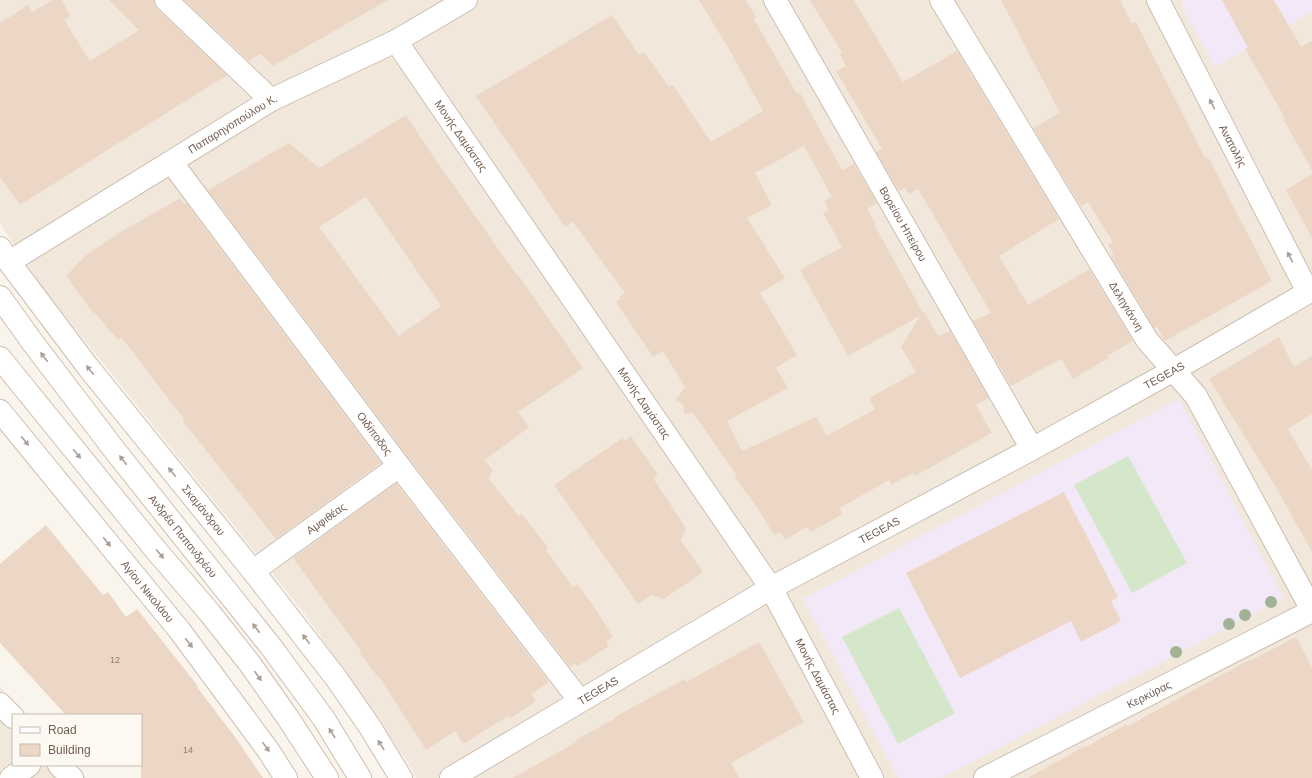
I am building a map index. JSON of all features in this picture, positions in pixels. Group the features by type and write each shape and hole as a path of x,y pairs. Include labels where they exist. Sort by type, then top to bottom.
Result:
{"street":[{"path":"166,0 271,100"},
{"name":"Παπαρηγοπούλου Κ.","path":"5,255 172,163 271,100 396,41 466,0"},
{"name":"Βορείου Ηπείρου","path":"775,0 1032,449"},
{"name":"Δεληγιάννη","path":"941,0 1147,340 1196,396 1312,611"},
{"name":"Ανατολής","path":"1158,0 1310,291"},
{"name":"Μονής Δαμάστας","path":"396,41 771,588 872,778"},
{"name":"Οιδίποδος","path":"172,163 399,466 580,701"},
{"name":"Σκαμάνδρου","path":"5,255 88,367 336,678 370,727 401,778"},
{"name":"TEGEAS","path":"451,778 771,588 1032,449 1174,370 1310,291"},
{"name":"Ανδρέα Παπανδρέου","path":"0,297 116,452 272,648 324,719 360,778"},
{"path":"0,358 250,664 288,718 327,778"},
{"name":"Αγίου Νικολάου","path":"0,411 180,630 268,750 286,778"},
{"name":"Αμφιθέας","path":"252,571 399,466"},
{"name":"Κερκύρας","path":"985,778 1312,611"},
{"path":"0,704 12,716"},
{"path":"11,778 28,766"},
{"path":"60,766 72,778"}],"shaded area":[{"path":"0,0 1312,0 1312,778 416,778 410,766 304,613 41,286 0,223"},
{"path":"1183,0 1312,0 1312,12 1215,67 1183,9"},
{"path":"1179,399 1284,598 942,778 898,778 803,599"},
{"path":"0,686 26,714 12,714 12,766 74,766 86,778 0,778"}],"green space":[{"path":"1128,456 1187,563 1132,593 1074,485"},
{"path":"899,608 955,713 898,744 842,637"}],"building":[{"path":"52,0 61,0 71,16 64,20 90,61 139,30 109,0 154,0 154,4 157,9 227,75 20,205 0,177 0,23 28,5 32,12"},
{"path":"184,0 388,0 273,66 260,54 249,61"},
{"path":"699,0 746,0 756,17 754,19 797,94 800,93 842,170 854,164 877,203 867,209 923,313 924,311 938,336 950,331 989,398 976,405 992,433 915,476 913,473 891,485 889,480 840,508 843,514 811,532 807,527 785,540 780,532 774,535 757,507 735,478 737,476 693,413 684,414 683,404 676,400 685,387 663,351 653,357 616,302 621,299 619,297 625,293 573,222 565,227 476,96 612,15 639,55 644,52 669,87 673,85 711,142 763,111 730,51","holes":["804,146 832,197 824,201 829,210 823,213 842,247 800,270 848,356 920,316 901,347 916,372 869,398 875,409 827,436 816,417 742,451 727,421 788,388 776,368 797,355 760,293 785,278 747,218 772,205 755,173"]},
{"path":"810,0 854,0 903,82 957,51 1059,219 999,256 1028,305 1089,269 1133,341 1107,356 1109,358 1073,379 1061,359 1011,386 973,321 991,313 918,189 909,194 905,188 899,191 876,152 882,149 836,71 846,66 840,55 842,53"},
{"path":"1001,0 1120,0 1132,24 1136,22 1205,158 1208,157 1272,281 1165,341 1157,327 1154,328 1111,256 1114,254 1108,245 1113,242 1088,202 1081,206 1033,128 1060,113"},
{"path":"1222,0 1274,0 1301,47 1312,41 1312,170 1283,119 1285,118 1245,49 1248,48"},
{"path":"406,115 431,153 583,368 518,412 529,427 485,460 493,471 490,473 492,475 488,478 519,516 522,514 548,548 546,550 573,587 577,584 593,605 613,637 606,641 609,646 578,666 575,663 570,667 409,458 208,190 289,143 319,168","holes":["366,197 441,306 399,336 319,227"]},
{"path":"1312,174 1312,238 1286,190"},
{"path":"180,198 185,204 186,203 381,463 276,539 182,420 184,419 121,337 118,340 94,312 93,313 66,276 85,256 130,226"},
{"path":"1279,337 1294,367 1312,356 1312,414 1288,429 1312,470 1312,552 1274,484 1209,379"},
{"path":"631,436 658,475 653,478 686,528 681,541 703,572 664,599 651,595 638,604 554,485 622,438 624,441"},
{"path":"396,483 549,682 531,694 536,701 510,719 508,716 463,744 455,731 426,750 378,675 377,676 359,652 361,651 293,558"},
{"path":"1064,492 1118,597 1111,601 1121,621 1081,642 1071,621 960,678 906,573"},
{"path":"46,525 103,595 108,592 126,617 137,609 198,686 197,687 235,737 263,778 141,778 142,714 65,714 0,643 0,564"},
{"path":"1296,637 1312,668 1312,778 1028,778 1085,746 1086,747 1127,724 1128,726 1249,660 1250,661"},
{"path":"759,642 804,722 731,763 739,778 513,778 576,742 576,740 614,719 613,718 684,679 686,682"}]}
